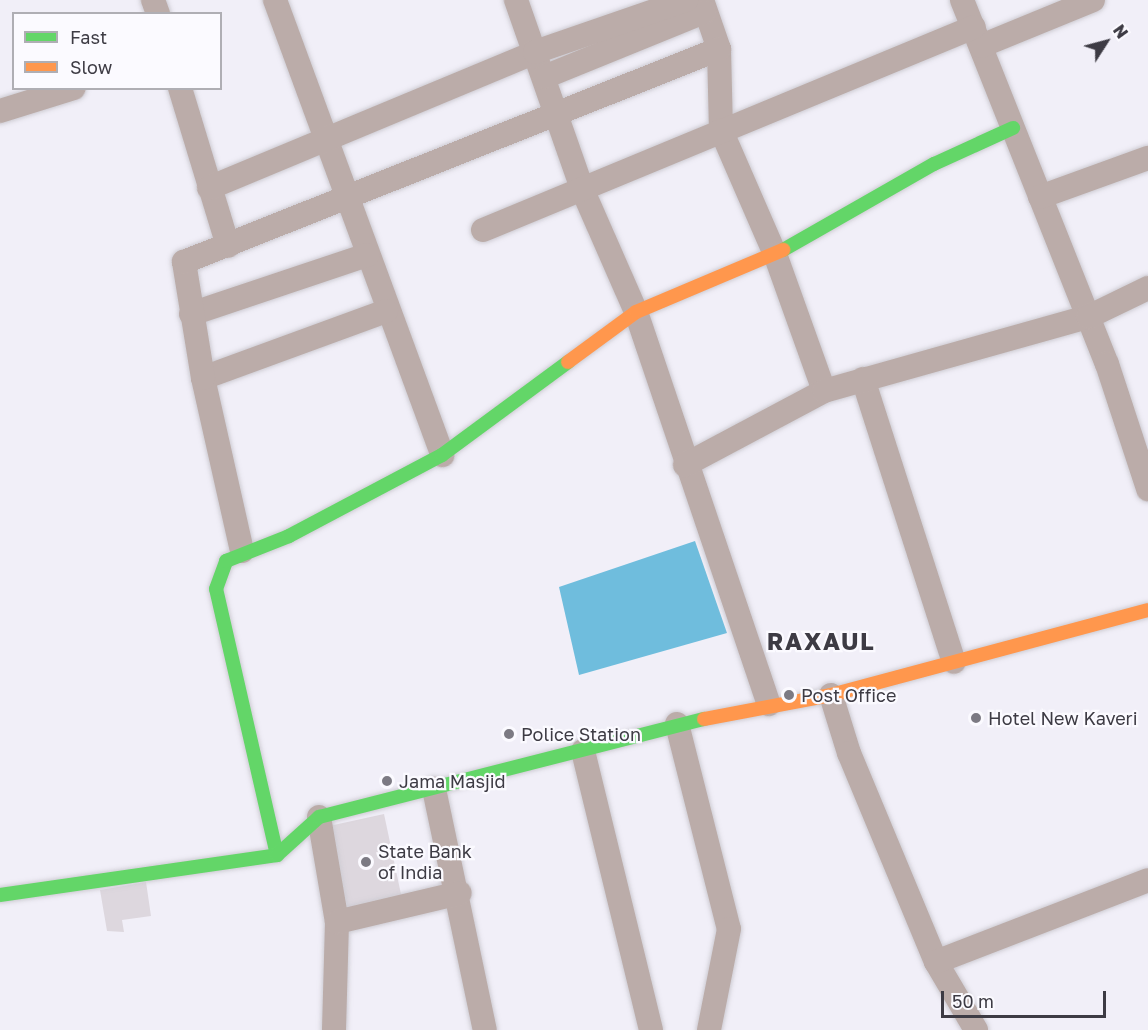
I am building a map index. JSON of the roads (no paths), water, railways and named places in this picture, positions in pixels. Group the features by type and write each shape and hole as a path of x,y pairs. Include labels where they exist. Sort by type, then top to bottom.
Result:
{"main road":[{"path":"277,855 216,589 226,561 242,551 289,536 442,455 636,312 775,254 934,164 1013,128"},
{"path":"0,895 277,855 319,817 583,751 677,724 769,704 831,695 1148,610"}],"street":[{"path":"275,0 386,311 442,455"},
{"path":"516,0 583,191 636,312 685,465 742,614 769,704"},
{"path":"962,0 1088,317 1148,489"},
{"path":"483,230 583,191 721,129 977,37 1093,0"},
{"path":"209,188 535,52 698,4"},
{"path":"698,4 719,49 721,129 775,254 824,391"},
{"path":"544,77 698,4"},
{"path":"242,551 203,378 184,262 345,199 556,111 719,49"},
{"path":"0,111 68,90"},
{"path":"181,90 228,246"},
{"path":"1040,197 1148,158"},
{"path":"191,314 367,255"},
{"path":"685,465 824,391 1088,317 1148,288"},
{"path":"203,378 386,311"},
{"path":"863,379 954,662"},
{"path":"831,695 849,753 936,962 976,1030"},
{"path":"677,724 729,929 709,1030"},
{"path":"583,751 651,1030"},
{"path":"434,789 460,893 485,1030"},
{"path":"319,817 337,922 334,1030"},
{"path":"936,962 1148,880"},
{"path":"337,922 460,893"}],"water":[{"path":"695,541 727,633 579,675 559,587"}],"place":[{"name":"Post Office","path":"789,695"},
{"name":"Hotel New Kaveri","path":"976,718"},
{"name":"Police Station","path":"509,734"},
{"name":"Jama Masjid","path":"387,781"},
{"name":"State Bank of India","path":"366,862"}],"district":[{"name":"RAXAUL","path":"821,641"}]}
